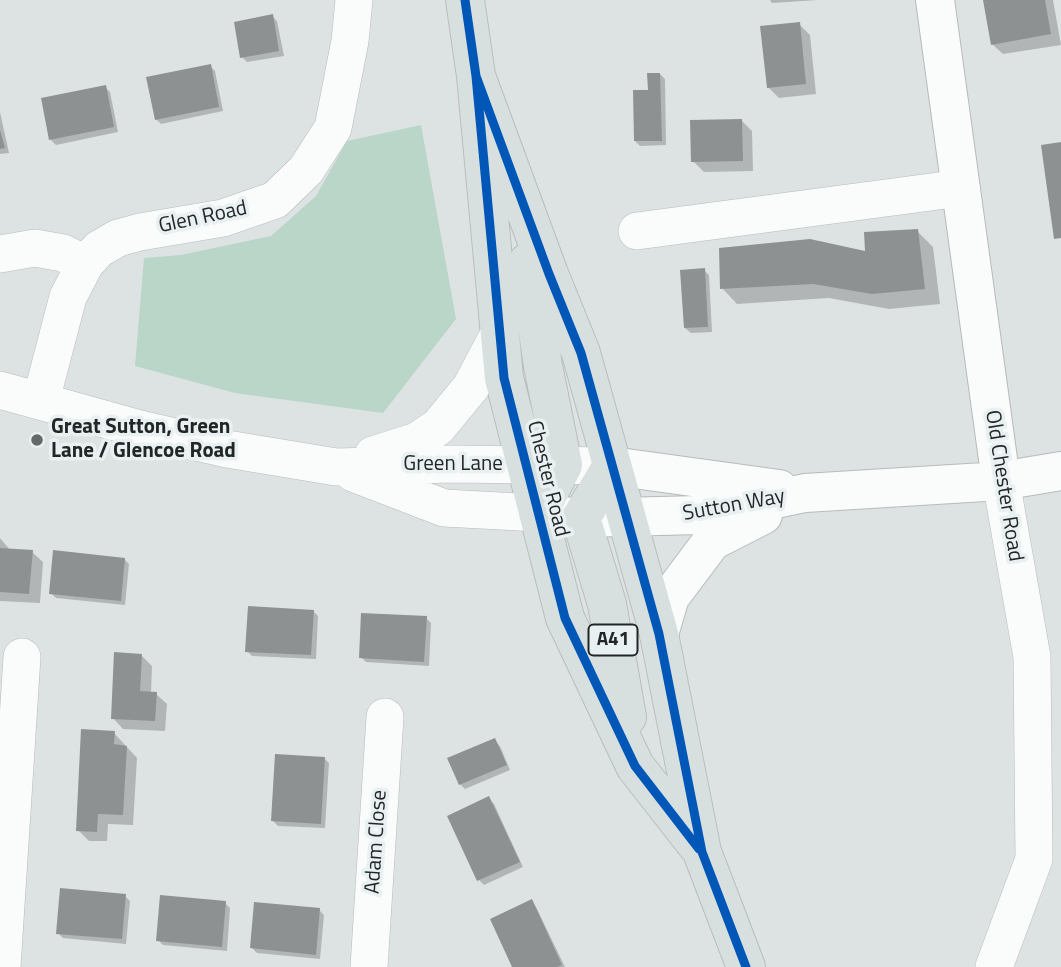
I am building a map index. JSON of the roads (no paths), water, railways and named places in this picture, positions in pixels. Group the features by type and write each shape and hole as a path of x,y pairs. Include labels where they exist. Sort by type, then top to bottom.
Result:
{"main road":[{"name":"Chester Road","path":"465,0 476,76 504,378 544,465 538,513 565,618 635,766 702,852"},
{"name":"Old Chester Road","path":"935,0 1001,481"},
{"name":"Chester Road","path":"476,76 581,353 659,634 702,852 746,967"},
{"name":"A41","path":"517,187 543,366 544,465"},
{"name":"Sutton Way","path":"612,466 805,493"},
{"path":"582,517 612,466"},
{"name":"Sutton Way","path":"538,513 582,517 699,515 805,493 1001,481 1061,471"},
{"name":"Sutton Way","path":"659,634 670,597 712,541 805,493"},
{"name":"A41","path":"582,517 607,604 635,766"}],"street":[{"name":"Glen Road","path":"86,264 99,249 118,239 140,232 223,218 275,200 306,170 333,128 350,41 354,0"},
{"path":"637,231 961,188"},
{"path":"0,254 35,248 63,253 86,264 68,297 41,400"},
{"name":"Green Lane","path":"336,467 417,441 439,427 471,387 500,332"},
{"name":"Green Lane","path":"0,390 214,447 336,467 612,466"},
{"name":"Green Lane","path":"336,467 444,508 538,513"},
{"name":"Old Chester Road","path":"994,967 1048,859 1032,657 1001,481"},
{"path":"2,967 22,657"},
{"name":"Adam Close","path":"369,967 385,717"}],"place":[{"name":"Great Sutton, Green Lane / Glencoe Road","path":"37,440"}]}
